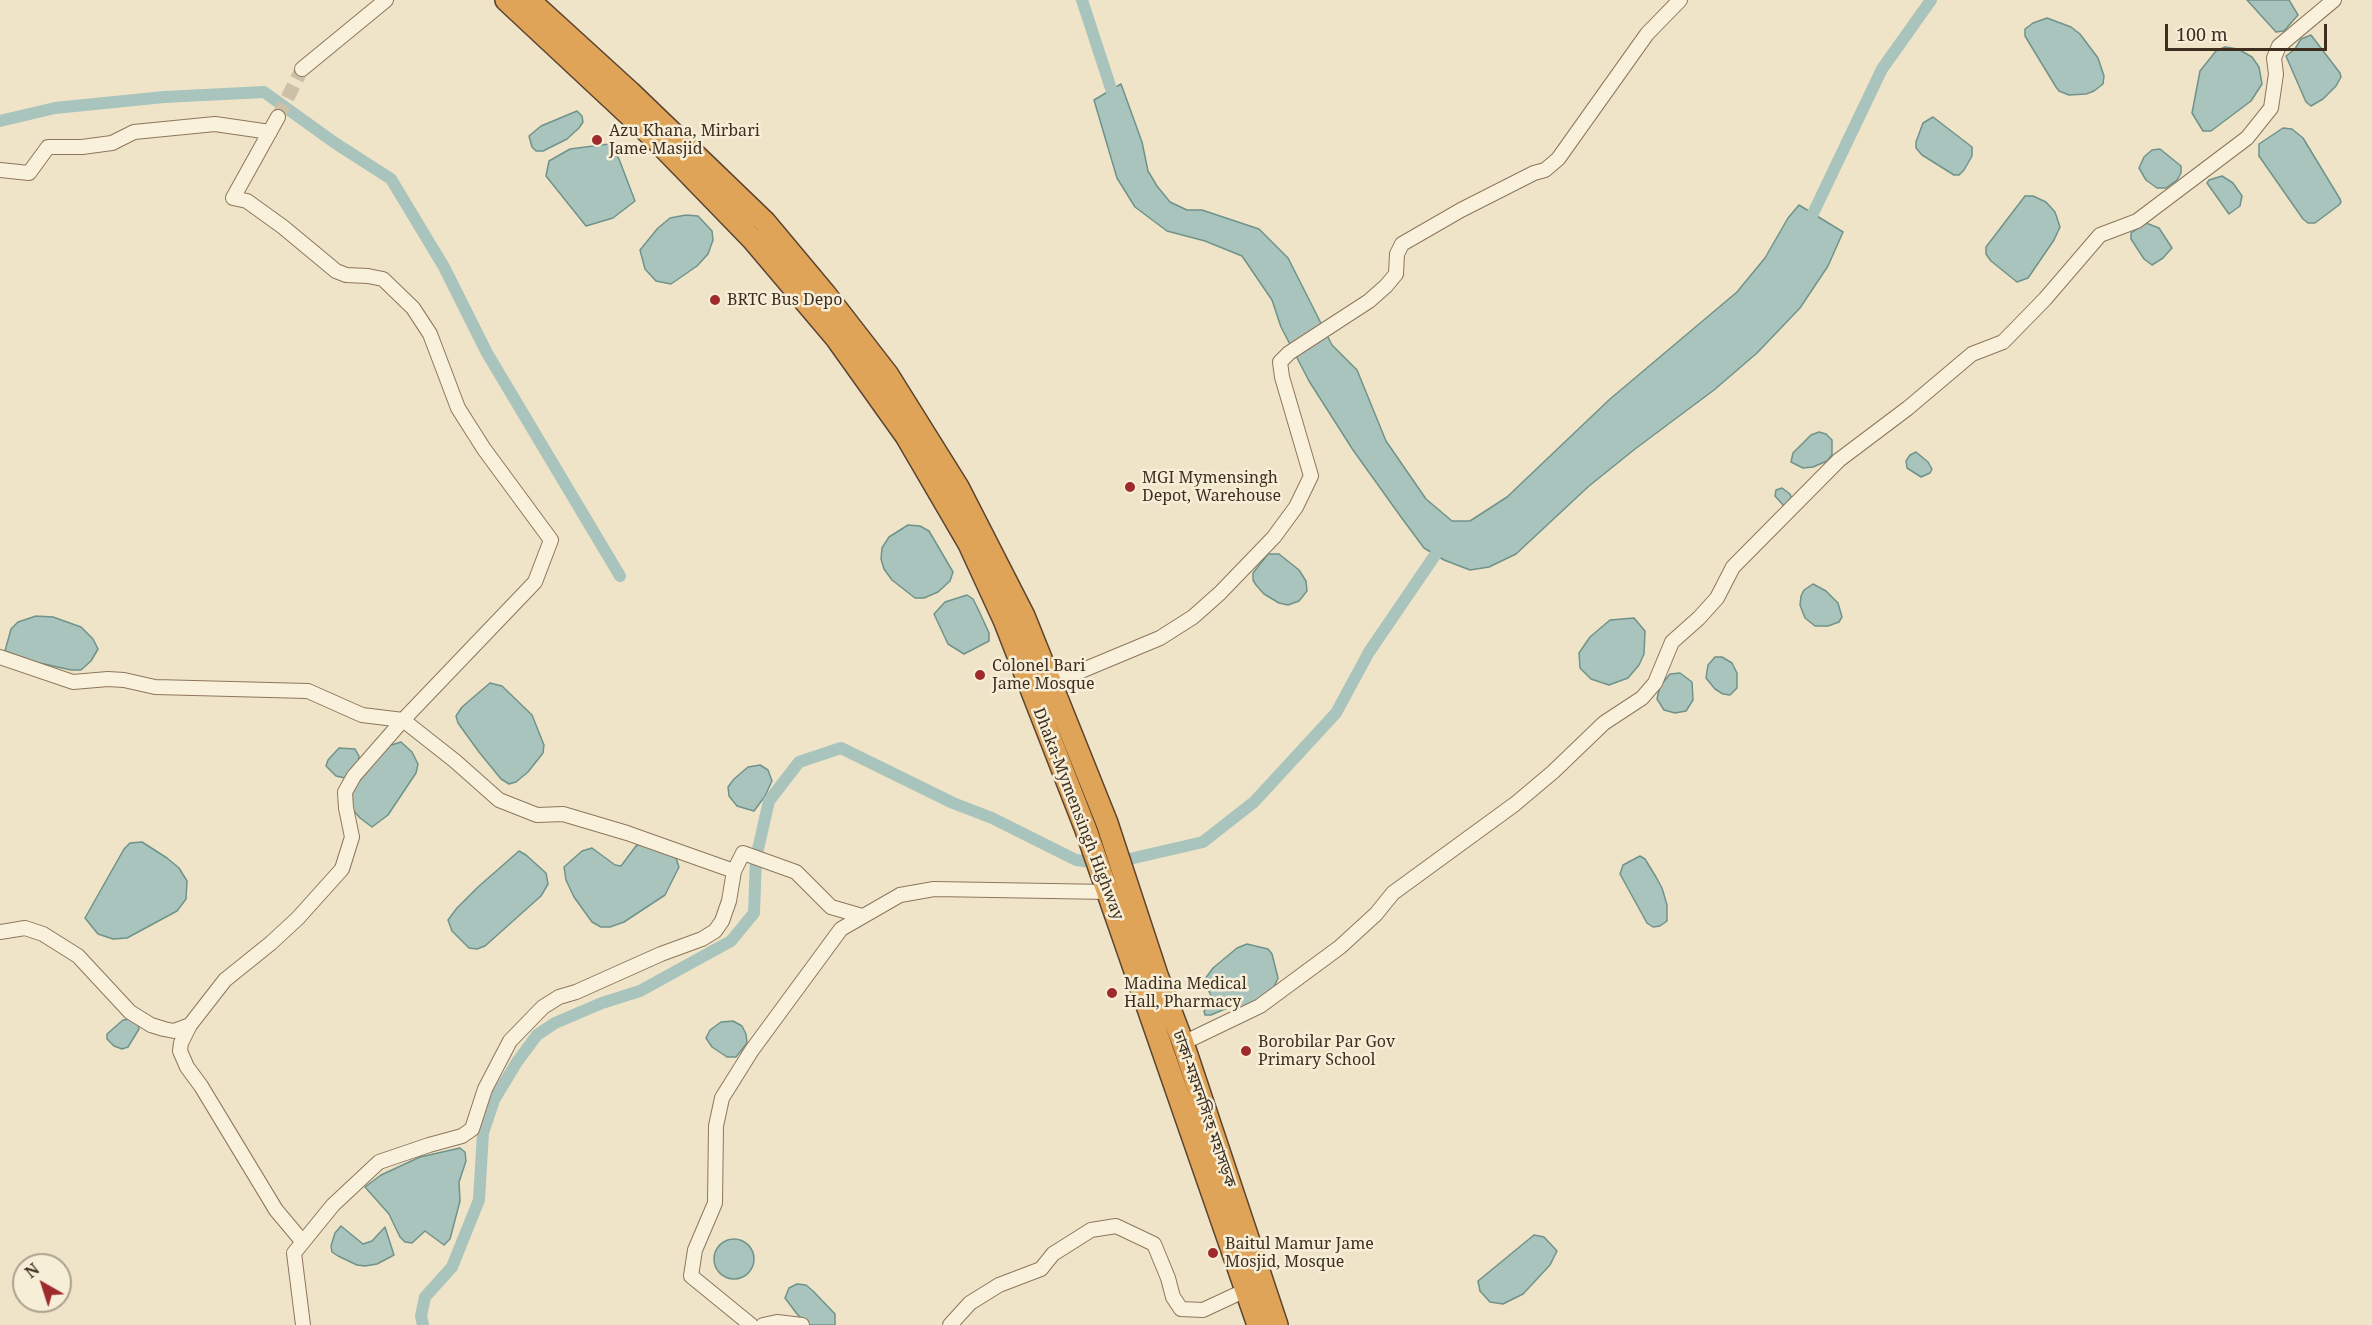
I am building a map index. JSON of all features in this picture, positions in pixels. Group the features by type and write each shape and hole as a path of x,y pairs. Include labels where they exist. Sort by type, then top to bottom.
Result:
{"highway":[{"name":"Dhaka-Mymensingh Highway","path":"506,0 656,140 753,240 836,338 906,436 969,543 1004,620 1109,892 1258,1325"},
{"name":"Dhaka-Mymensingh Highway","path":"530,0 765,222 826,295 888,375 958,487 1024,616 1107,823 1132,893"},
{"name":"ঢাকা-ময়মনসিংহ মহাসড়ক","path":"1132,893 1157,975 1183,1043 1277,1325"}],"street":[{"path":"302,69 386,0"},
{"path":"1052,683 1160,638 1193,617 1274,537 1296,507 1311,476 1280,363 1289,353 1386,286 1396,274 1397,254 1402,244 1461,210 1534,173 1545,171 1558,159 1583,127 1647,34 1680,0"},
{"path":"1183,1043 1260,1006 1340,947 1376,914 1393,893 1515,804 1553,772 1604,723 1641,698 1655,683 1672,642 1717,598 1732,567 1839,460 1908,408 1972,354 2002,342 2045,299 2100,235 2137,221 2247,138 2271,108 2276,74 2274,58 2279,46 2334,0"},
{"path":"278,117 233,198 247,201 283,227 336,271 346,275 383,279 401,294 430,334 458,408 478,441 551,540 535,582 403,720 354,776 345,792 352,837 342,869 278,937 225,980 190,1025 181,1043 180,1051 187,1067 201,1086 276,1210 302,1241"},
{"path":"0,170 29,173 48,147 82,147 112,143 134,132 214,123 270,132"},
{"path":"0,657 73,682 108,679 155,687 308,691 362,715 403,720 499,800 537,815 563,814 627,832 734,870"},
{"path":"303,1325 294,1253 333,1205 379,1162 429,1145 462,1137 472,1129 485,1089 510,1041 543,1006 661,954 702,939 715,931 722,921 729,901 734,870 744,854 796,872 831,907 862,916"},
{"path":"751,1325 692,1276 694,1250 715,1203 716,1126 722,1098 752,1050 841,929 900,895 934,889 1109,892"},
{"path":"0,932 25,928 43,934 78,956 130,1012 151,1025 174,1031 190,1025"},
{"path":"950,1325 970,1303 999,1285 1041,1269 1053,1254 1091,1230 1116,1226 1154,1244 1173,1297 1181,1309 1203,1310 1246,1290"},
{"path":"763,1325 777,1322 802,1325"}],"water":[{"path":"2247,0 2289,0 2298,15 2284,31 2276,32"},
{"path":"2047,18 2071,27 2080,34 2098,58 2104,76 2103,84 2094,91 2069,95 2059,91 2056,87 2025,36 2025,29"},
{"path":"2311,35 2341,77 2336,86 2323,99 2311,106 2306,102 2286,56 2295,49 2301,39"},
{"path":"2225,47 2238,49 2252,57 2259,67 2262,84 2251,101 2211,131 2203,131 2192,113 2200,71 2216,51"},
{"path":"1121,84 1142,142 1148,171 1157,186 1170,202 1187,210 1202,210 1259,229 1288,258 1332,345 1357,370 1386,441 1426,499 1452,521 1470,521 1507,497 1610,399 1737,292 1765,258 1788,218 1799,205 1843,232 1828,266 1800,308 1757,353 1714,390 1589,486 1516,554 1489,567 1470,570 1444,560 1424,548 1401,517 1353,450 1309,381 1281,327 1272,300 1242,256 1205,241 1167,231 1135,207 1117,178 1094,100"},
{"path":"577,111 582,116 583,122 567,139 543,151 536,151 532,147 529,136 541,126"},
{"path":"1933,117 1972,147 1972,156 1959,175 1954,175 1922,155 1916,148 1923,123"},
{"path":"2283,128 2292,129 2303,138 2340,199 2339,205 2315,223 2308,223 2303,219 2259,156 2259,144"},
{"path":"609,144 619,159 635,201 613,218 586,226 546,176 549,161 570,149"},
{"path":"2160,149 2181,166 2181,173 2177,180 2166,188 2157,188 2146,180 2139,168 2144,157 2152,150"},
{"path":"2222,176 2233,183 2242,196 2240,206 2229,214 2207,183 2209,180"},
{"path":"2025,196 2033,196 2046,202 2055,212 2060,227 2054,240 2028,278 2017,282 1991,261 1986,254 1986,247"},
{"path":"686,215 698,216 712,231 713,240 708,254 697,266 671,284 656,281 645,269 640,250 658,228 670,218"},
{"path":"2146,223 2159,228 2172,248 2152,265 2144,259 2131,239 2131,233"},
{"path":"1819,432 1826,434 1832,440 1832,455 1827,461 1813,467 1803,468 1791,462 1793,453 1811,435"},
{"path":"1916,452 1928,462 1932,469 1930,473 1921,477 1907,468 1906,461"},
{"path":"1782,488 1790,494 1792,499 1784,506 1775,496 1776,490"},
{"path":"908,525 920,526 929,531 953,572 950,581 938,592 924,598 915,598 892,580 884,569 881,559 882,548 889,537"},
{"path":"1268,554 1279,554 1299,570 1306,581 1307,591 1299,601 1288,605 1279,603 1264,594 1256,585 1253,573"},
{"path":"1813,584 1826,591 1838,603 1842,617 1839,622 1828,626 1815,626 1805,618 1800,605 1801,596 1804,590"},
{"path":"967,595 973,599 979,611 989,633 989,641 964,654 948,644 934,614 945,602"},
{"path":"36,616 53,617 81,627 93,639 98,649 91,661 81,670 71,670 35,662 5,651 11,629 18,622"},
{"path":"1634,618 1645,631 1644,654 1639,665 1628,678 1609,685 1591,679 1580,668 1579,653 1590,637 1610,620"},
{"path":"1715,657 1722,657 1732,663 1737,673 1737,688 1730,695 1715,689 1706,678 1708,665"},
{"path":"1680,673 1692,682 1693,700 1686,711 1675,713 1664,710 1657,699 1660,686 1670,674"},
{"path":"490,683 502,686 532,715 544,745 543,753 528,772 516,782 509,784 501,779 479,752 458,723 456,716 462,707"},
{"path":"401,742 412,752 418,764 416,773 388,815 372,827 353,810 350,801 352,790 388,746"},
{"path":"339,748 355,749 359,756 355,771 345,778 336,776 326,766 328,760"},
{"path":"760,765 768,770 772,781 765,796 754,811 737,806 729,796 728,787 748,767"},
{"path":"142,842 179,868 187,881 186,899 177,911 127,938 113,939 98,934 85,918 124,849 130,843"},
{"path":"642,843 676,858 679,867 665,895 624,922 610,927 601,927 592,922 574,897 566,880 564,867 582,851 592,848 615,865 621,866 636,846"},
{"path":"519,851 546,873 548,884 541,896 485,946 477,949 469,948 452,931 448,920 478,887"},
{"path":"1640,856 1645,859 1656,877 1667,905 1667,921 1660,926 1653,927 1647,923 1620,874 1623,865"},
{"path":"1247,944 1268,949 1272,954 1278,978 1273,989 1246,1008 1232,1006 1211,1015 1205,1015 1204,1011 1214,1001 1205,979 1213,968 1237,948"},
{"path":"130,1019 138,1024 139,1029 128,1047 122,1049 114,1046 107,1039 107,1034 123,1020"},
{"path":"733,1021 742,1026 747,1043 736,1057 727,1057 712,1047 706,1038 710,1030 721,1022"},
{"path":"460,1148 465,1152 466,1161 459,1182 460,1201 450,1239 444,1245 425,1231 412,1243 405,1242 400,1237 389,1214 365,1187 381,1175 420,1157"},
{"path":"341,1226 363,1244 372,1241 385,1227 394,1255 377,1264 365,1266 357,1265 338,1256 332,1252 331,1246 335,1233"},
{"path":"1534,1235 1544,1237 1557,1251 1550,1265 1523,1294 1503,1304 1490,1302 1480,1291 1478,1281"},
{"path":"734,1239 748,1245 754,1259 748,1273 734,1279 720,1273 714,1259 720,1245"},
{"path":"797,1284 806,1285 835,1314 835,1325 808,1325 797,1314 785,1298 789,1288"}],"waterway":[{"path":"1082,0 1116,104"},
{"path":"1807,226 1882,69 1931,0"},
{"path":"0,121 55,108 164,97 264,92 335,143 391,179 444,267 487,353 620,576"},
{"path":"423,1325 421,1316 425,1297 452,1267 479,1200 483,1133 494,1100 517,1062 537,1035 555,1023 602,1003 640,991 731,941 754,913 756,858 769,801 799,762 841,748 1076,860 1108,864 1203,842 1254,802 1336,713 1369,652 1444,542"}],"tunnel":[{"path":"278,117 302,69"}],"place":[{"name":"Azu Khana, Mirbari Jame Masjid","path":"597,140"},
{"name":"BRTC Bus Depo","path":"715,300"},
{"name":"MGI Mymensingh Depot, Warehouse","path":"1130,487"},
{"name":"Colonel Bari Jame Mosque","path":"980,675"},
{"name":"Madina Medical Hall, Pharmacy","path":"1112,993"},
{"name":"Borobilar Par Gov Primary School","path":"1246,1051"},
{"name":"Baitul Mamur Jame Mosjid, Mosque","path":"1213,1253"}]}
